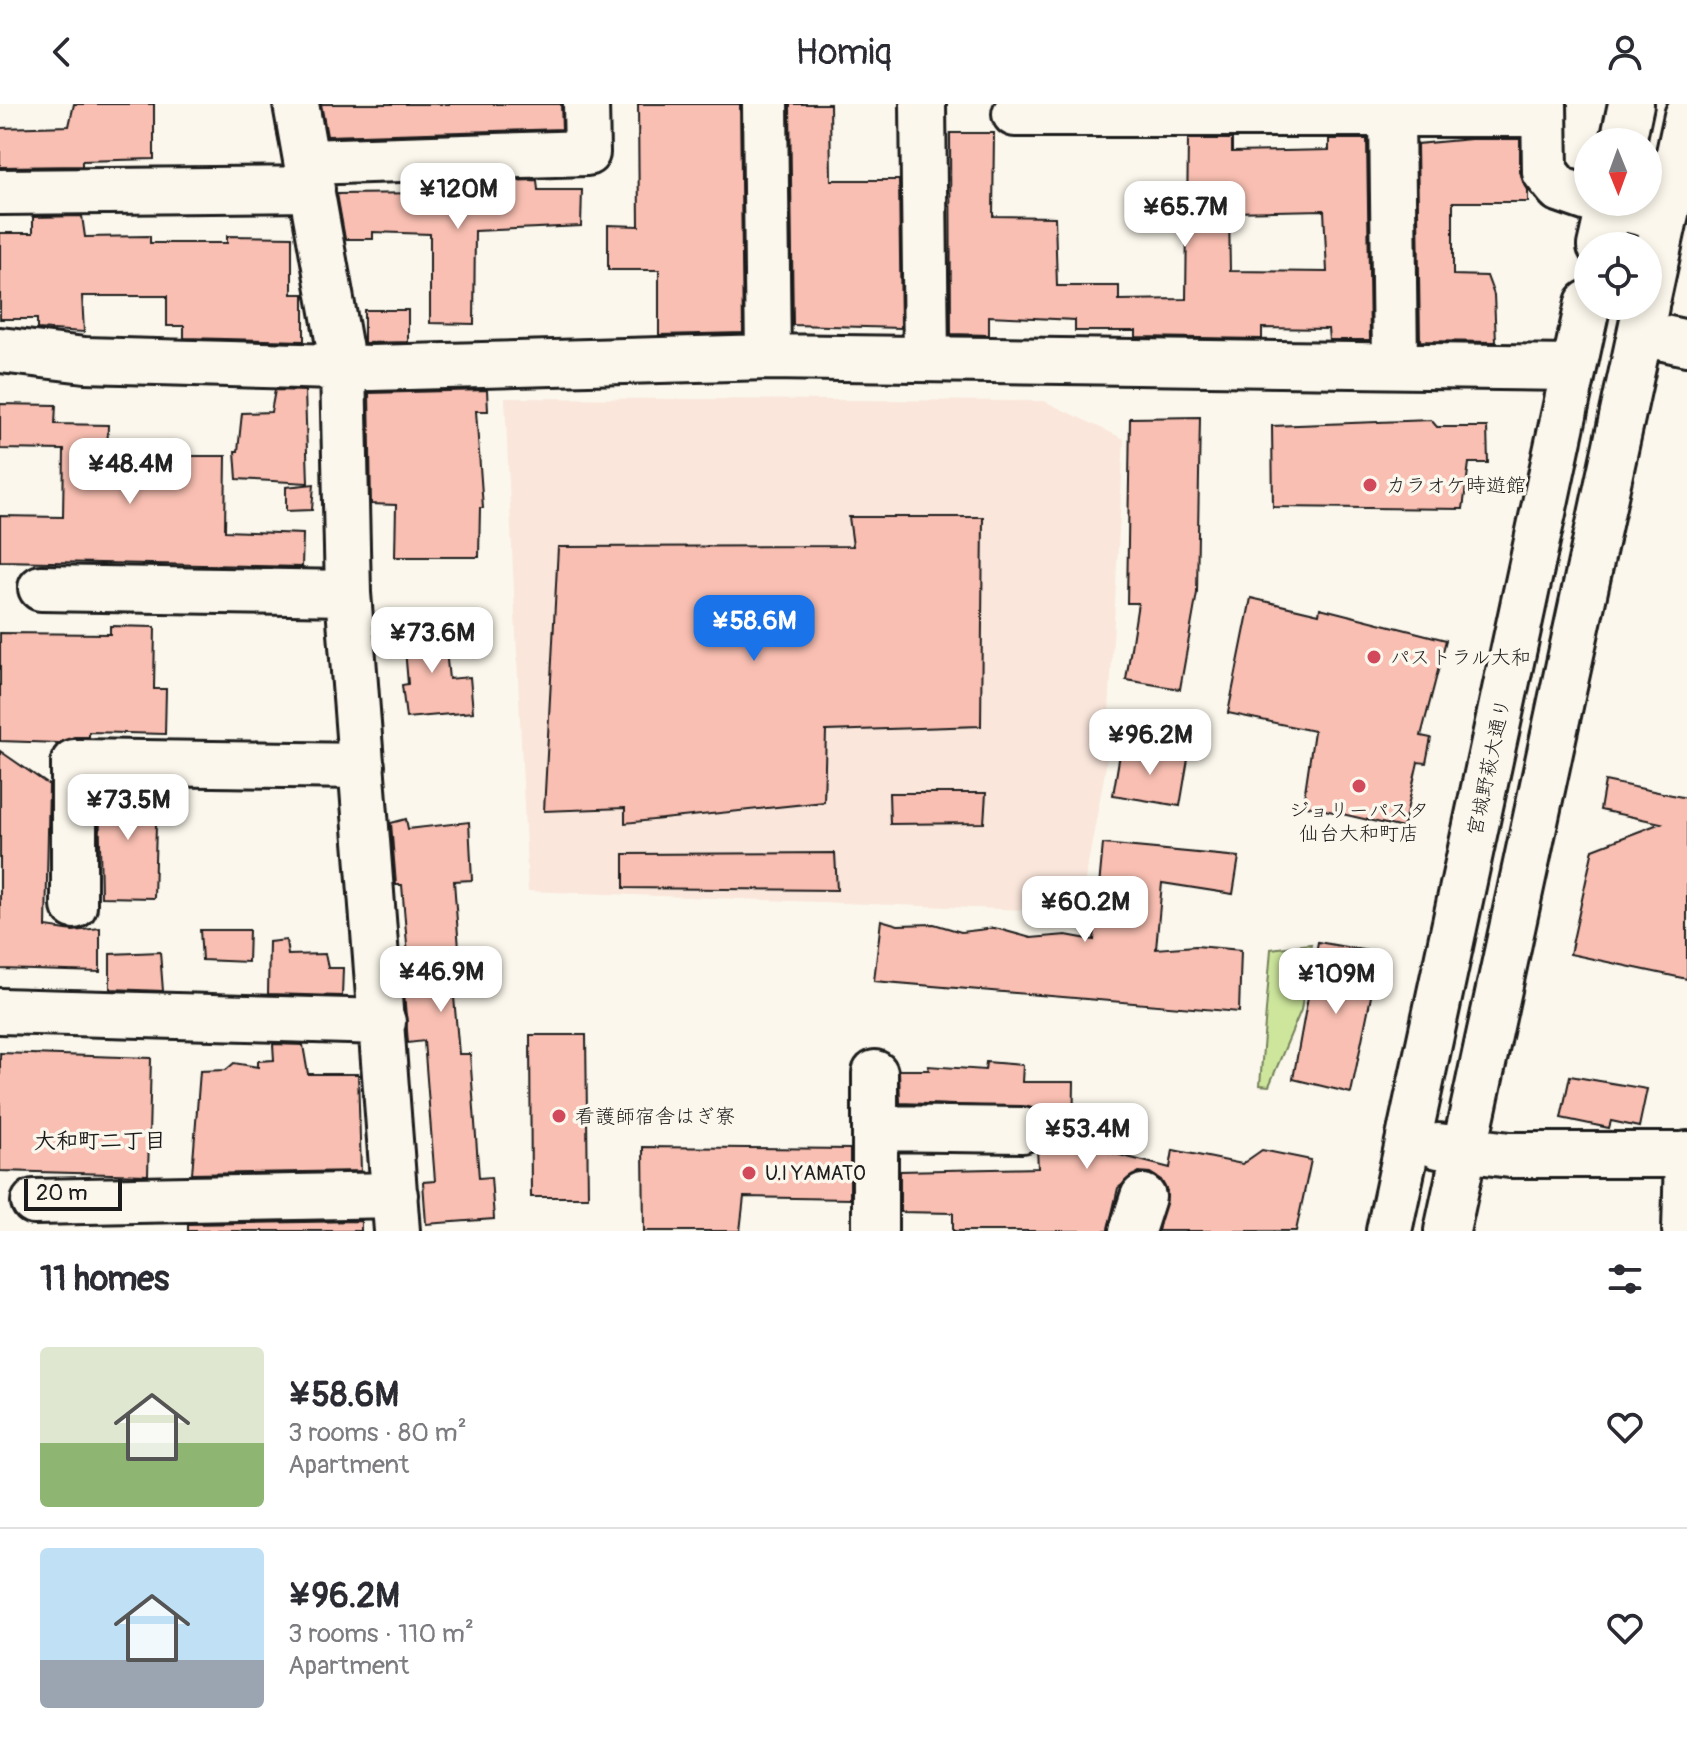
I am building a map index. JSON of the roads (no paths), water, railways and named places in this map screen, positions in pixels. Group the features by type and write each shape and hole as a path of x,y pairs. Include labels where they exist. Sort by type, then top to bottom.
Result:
{"street":[{"path":"34,1202 132,1216 396,1213 348,593 343,367 296,104"},
{"path":"0,192 309,175 587,153 586,104"},
{"path":"765,104 768,357"},
{"path":"923,104 926,357"},
{"path":"1626,128 1631,104"},
{"path":"1015,114 1392,114 1544,109 1545,172 1559,189 1574,197"},
{"path":"1392,114 1395,364"},
{"path":"1662,233 1687,116"},
{"path":"1641,216 1665,219"},
{"name":"宮城野萩大通り","path":"1389,1231 1584,320"},
{"path":"1447,1231 1643,320"},
{"path":"1656,320 1687,343"},
{"path":"0,350 85,360 343,367 768,357 926,357 1574,368"},
{"path":"41,588 348,593"},
{"path":"74,906 74,762 362,766"},
{"path":"0,1011 383,1022"},
{"path":"875,1073 875,1231"},
{"path":"875,1128 1022,1130"},
{"path":"1409,1139 1464,1152 1687,1154 1685,1231"}],"place":[{"name":"カラオケ時遊館","path":"1370,485"},
{"name":"パストラル大和","path":"1374,657"},
{"name":"ジョリーパスタ 仙台大和町店","path":"1359,786"},
{"name":"看護師宿舎はぎ寮","path":"559,1116"},
{"name":"U.I YAMATO","path":"749,1173"}],"district":[{"name":"大和町二丁目","path":"100,1141"}]}
